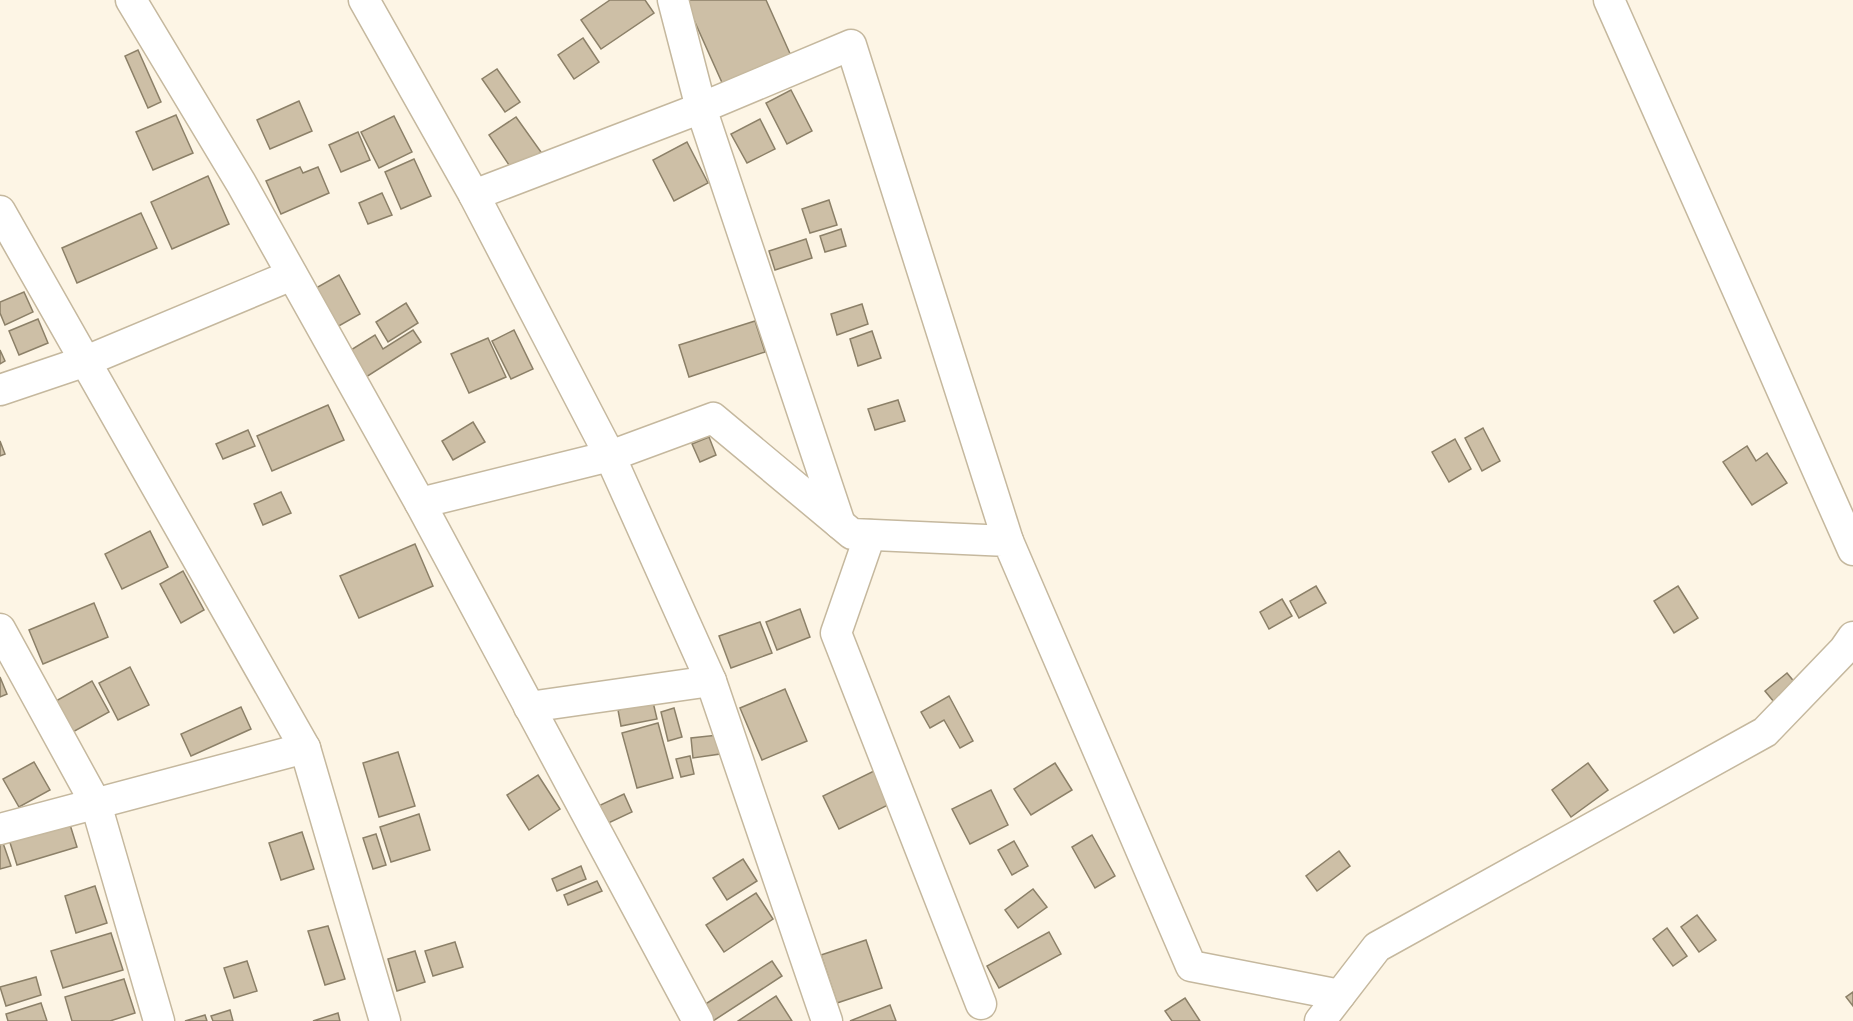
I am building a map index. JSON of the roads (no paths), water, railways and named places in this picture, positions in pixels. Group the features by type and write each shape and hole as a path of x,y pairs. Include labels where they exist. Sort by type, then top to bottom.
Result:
{"street":[{"path":"131,0 241,183 420,503 698,1021"},
{"path":"364,0 474,195 610,456 711,681 827,1021"},
{"path":"673,0 701,108 840,524"},
{"path":"1610,0 1853,550"},
{"path":"474,195 701,108 851,45 1008,541 1191,966 1340,995"},
{"path":"0,211 305,748 385,1021"},
{"path":"0,390 86,361 292,275"},
{"path":"420,503 610,456 713,418 852,534 1008,541"},
{"path":"870,535 836,633 981,1004"},
{"path":"0,629 96,804 159,1021"},
{"path":"1320,1021 1377,947 1765,732 1850,651"},
{"path":"529,707 711,681"},
{"path":"0,829 305,748"}]}
